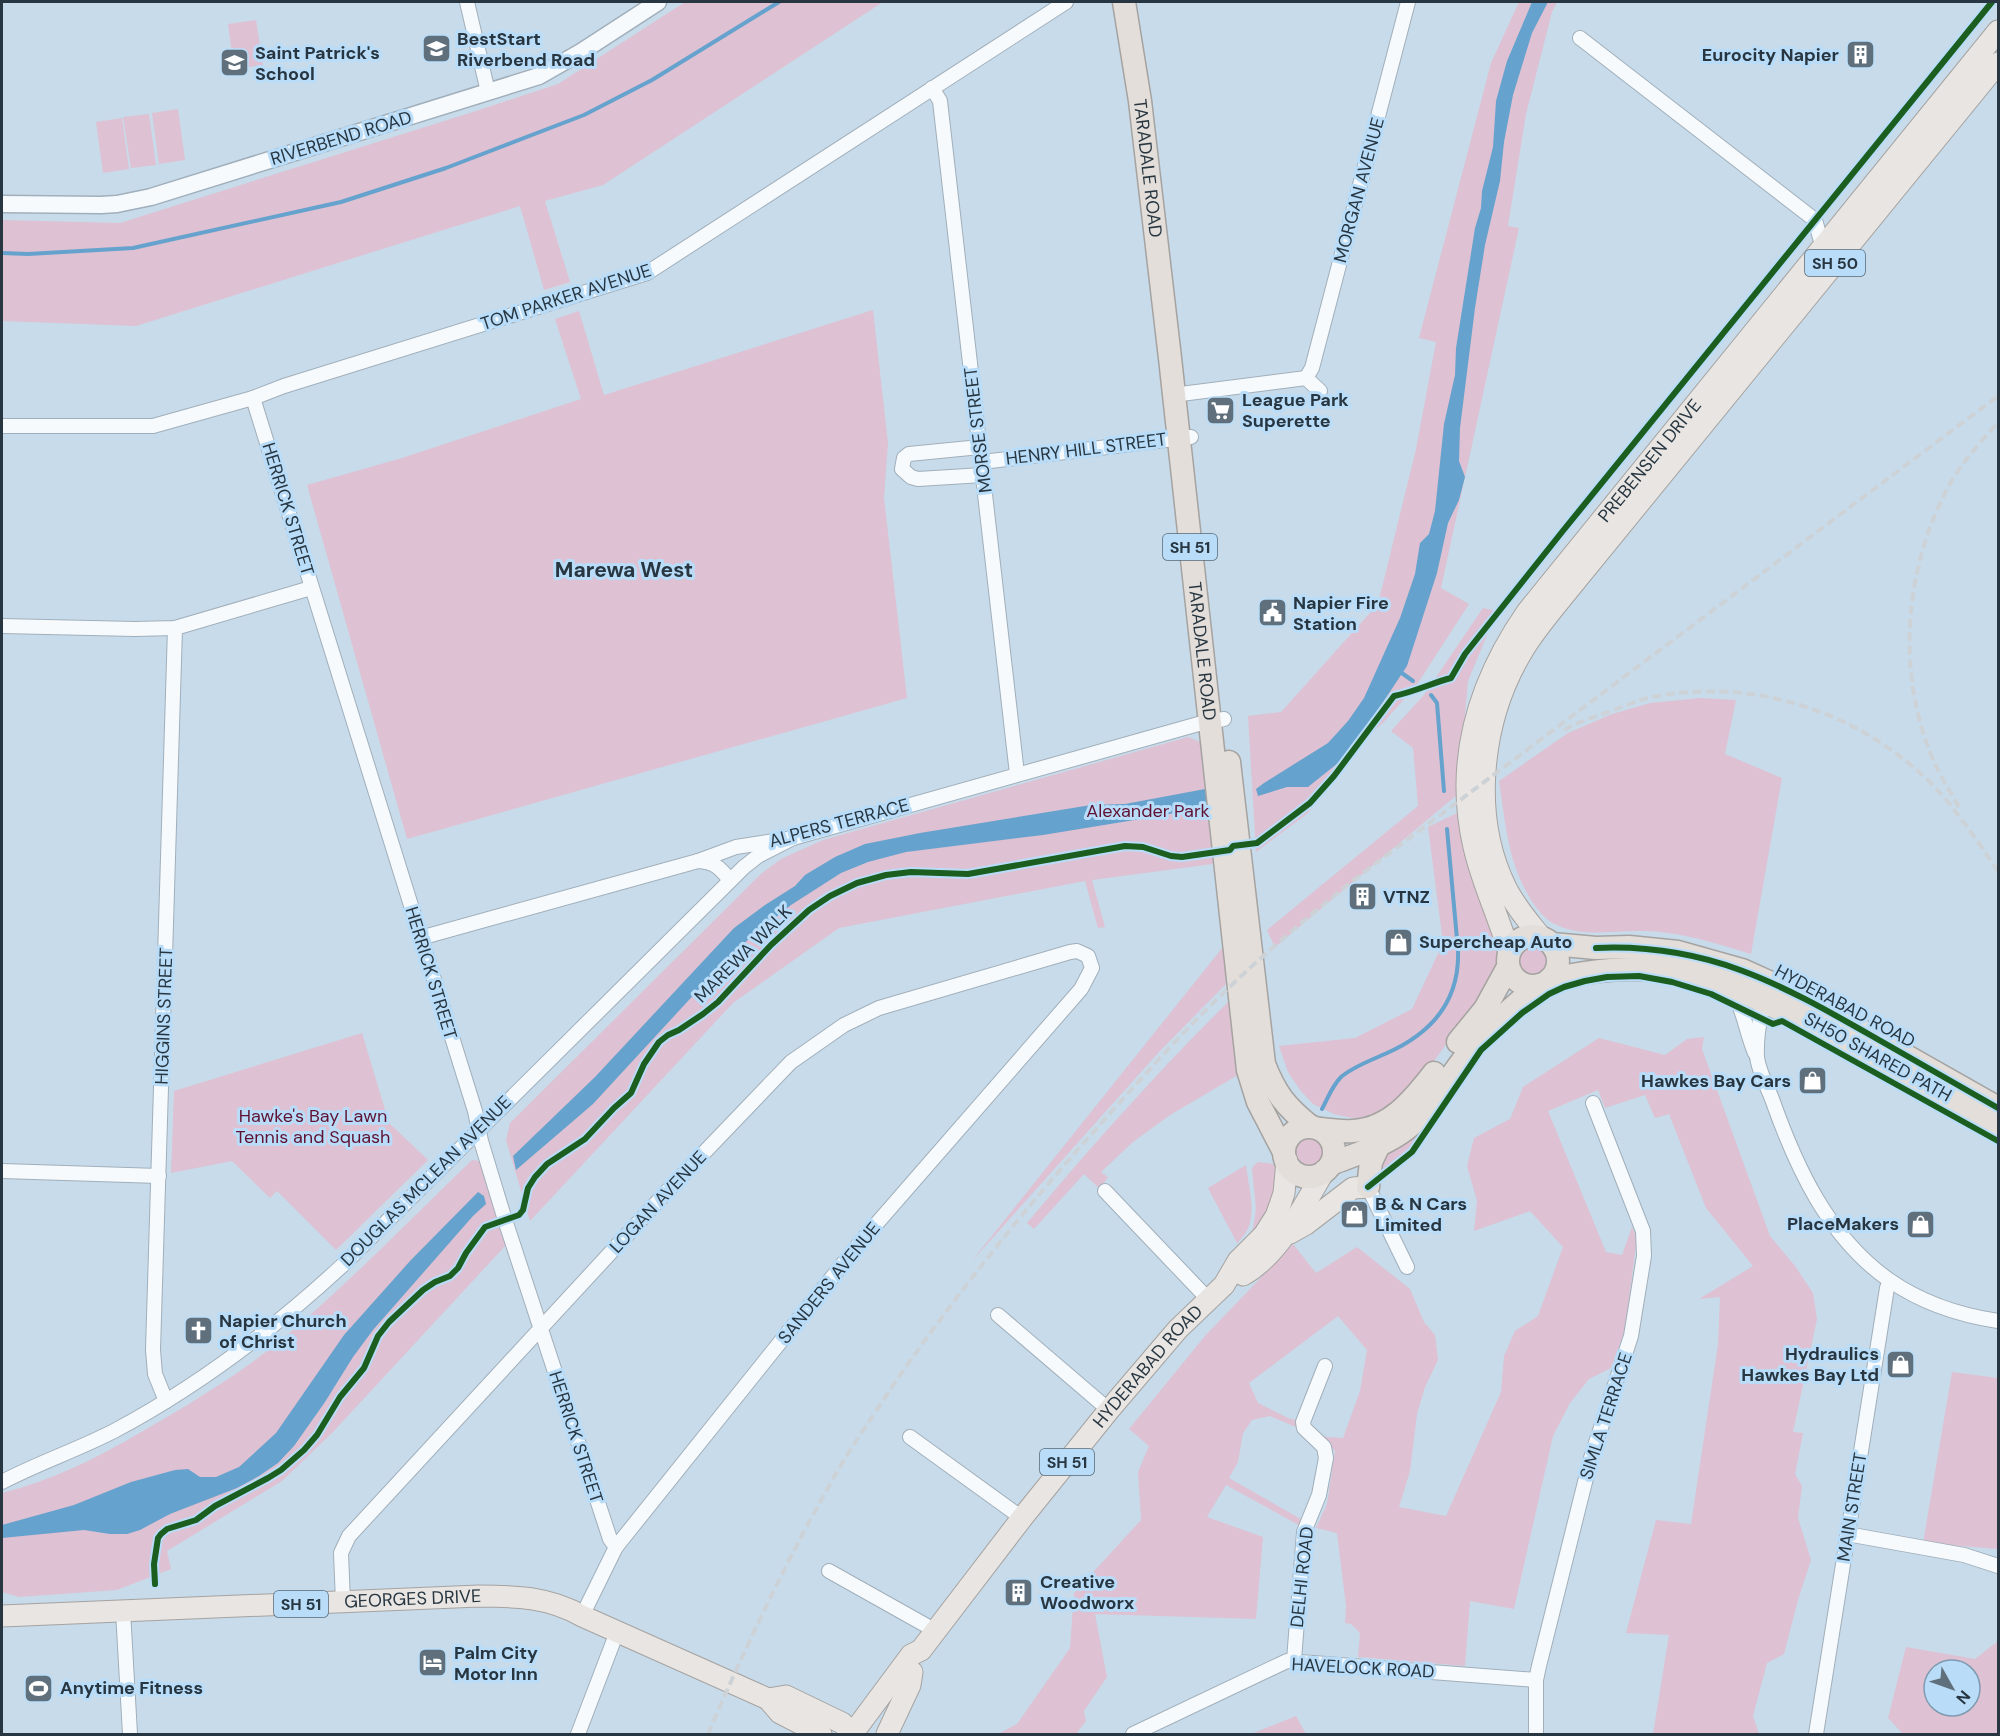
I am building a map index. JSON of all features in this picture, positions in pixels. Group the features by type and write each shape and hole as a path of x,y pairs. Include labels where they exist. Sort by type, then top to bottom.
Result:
{"highway":[{"name":"TARADALE ROAD","path":"1124,2 1140,101 1180,395"},
{"name":"TARADALE ROAD","path":"1138,2 1217,720 1264,1064 1280,1098 1315,1128"},
{"name":"TARADALE ROAD","path":"1217,720 1223,851 1248,1070 1258,1102 1285,1156"},
{"path":"1328,1167 1313,1176 1294,1171 1285,1156 1285,1145 1297,1130 1315,1128 1353,1131 1387,1120 1400,1112 1475,1022 1518,940 1533,935 1546,940 1558,958 1558,967 1544,982 1523,984 1517,980 1509,960"},
{"name":"HYDERABAD ROAD","path":"1546,940 1596,948 1629,947 1678,952 1709,960 1767,991 1818,1028 1998,1130"},
{"name":"HYDERABAD ROAD","path":"1328,1167 1379,1145 1406,1129 1419,1117 1473,1047 1517,1003 1544,982 1603,970 1647,969 1689,976 1732,989 1767,991 1831,1013 1998,1108"},
{"name":"SH 51","path":"1315,1128 1326,1134 1334,1148 1328,1167"},
{"path":"1368,1186 1371,1162 1379,1145"}],"main road":[{"name":"PREBENSEN DRIVE","path":"1509,960 1474,848 1467,794 1476,717 1492,671 1510,636 1527,612 1998,31"},
{"name":"PREBENSEN DRIVE","path":"1546,940 1506,889 1492,845 1485,811 1486,756 1492,726 1509,676 1523,651 1561,599 1998,63"},
{"name":"HYDERABAD ROAD","path":"1224,1285 1238,1262 1263,1235 1276,1216 1284,1193 1285,1156"},
{"name":"HYDERABAD ROAD","path":"861,1733 910,1655 921,1650 1022,1518 1109,1410 1178,1329 1208,1299 1224,1285 1248,1272 1282,1238 1328,1167"},
{"path":"1282,1238 1306,1224 1353,1188 1368,1186"},
{"name":"GEORGES DRIVE","path":"2,1616 343,1602 366,1599 523,1597 555,1603 768,1699 780,1713 821,1734"},
{"name":"HYDERABAD ROAD","path":"861,1733 912,1672 920,1659 921,1650"},
{"path":"887,1734 910,1684 912,1672"},
{"name":"GEORGES DRIVE","path":"768,1699 786,1696 861,1733"}],"street":[{"path":"467,2 488,92"},
{"name":"RIVERBEND ROAD","path":"2,204 101,205 135,201 539,76 658,2"},
{"name":"TOM PARKER AVENUE","path":"2,426 153,426 253,398 284,386 647,273 1066,2"},
{"name":"MORGAN AVENUE","path":"1306,378 1312,368 1408,2"},
{"path":"1580,38 1815,220 1822,248"},
{"name":"MORSE STREET","path":"932,88 940,101 1017,774"},
{"path":"1815,220 1847,218"},
{"path":"1180,395 1306,378 1320,391"},
{"name":"HERRICK STREET","path":"253,398 475,1111 478,1129 505,1220 609,1535 616,1547"},
{"name":"HENRY HILL STREET","path":"980,447 909,454 904,458 902,469 911,477 918,479 1185,438"},
{"path":"2,626 175,628 311,588"},
{"name":"HIGGINS STREET","path":"166,1401 155,1374 153,1350 175,628"},
{"name":"ALPERS TERRACE","path":"420,938 698,861 736,848 793,838 1217,720"},
{"name":"DOUGLAS MCLEAN AVENUE","path":"2,1482 87,1444 166,1401 242,1350 306,1299 345,1263 730,880 758,856 793,838"},
{"path":"698,861 712,862 730,880"},
{"name":"LOGAN AVENUE","path":"343,1602 342,1553 349,1536 781,1070 844,1024 879,1008 1070,952 1081,952 1088,956 1092,963"},
{"name":"SANDERS AVENUE","path":"582,1616 616,1547 858,1245 1081,989 1091,973 1092,963"},
{"path":"1732,989 1742,1010 1749,1038 1785,1137 1807,1185 1832,1223 1854,1249 1890,1281 1934,1305 1998,1321"},
{"path":"1757,1058 1758,1034 1767,991"},
{"name":"SIMLA TERRACE","path":"1536,1734 1536,1680 1591,1458 1631,1336 1644,1256 1643,1231 1593,1103"},
{"path":"2,1172 159,1176"},
{"path":"1368,1186 1407,1267"},
{"path":"1105,1191 1208,1299"},
{"name":"MAIN STREET","path":"1816,1734 1887,1288 1890,1281"},
{"path":"998,1315 1109,1410"},
{"name":"DELHI ROAD","path":"1294,1660 1304,1532 1319,1495 1326,1458 1324,1447 1304,1428 1303,1422 1325,1365"},
{"path":"910,1437 1022,1518"},
{"name":"DOUGLAS MCLEAN AVENUE","path":"2,1475 21,1472"},
{"path":"1847,1534 1964,1555 1998,1566"},
{"path":"829,1571 936,1631"},
{"path":"123,1611 130,1734"},
{"path":"578,1734 618,1632"},
{"name":"HAVELOCK ROAD","path":"1134,1734 1287,1661 1294,1660 1536,1680"}],"green space":[{"path":"685,2 883,2 603,185 545,201 570,282 544,290 520,206 136,326 2,321 2,220 120,223 476,111 558,84"},
{"path":"1519,2 1557,2 1552,12 1526,114 1508,226 1519,228 1441,588 1469,604 1416,686 1382,724 1367,737 1307,814 1256,852 1248,716 1281,712 1378,604 1416,449 1436,342 1419,338 1491,63"},
{"path":"256,20 263,65 234,69 228,24"},
{"path":"178,109 185,160 159,164 152,113"},
{"path":"149,114 156,165 131,168 123,117"},
{"path":"122,118 129,169 103,173 96,122"},
{"path":"873,310 888,443 884,498 907,698 407,839 307,485 402,458 581,399 555,319 579,311 604,395"},
{"path":"1483,608 1497,611 1468,681 1463,736 1463,790 1275,947 1267,930 1418,806 1413,748 1391,731 1424,695"},
{"path":"1701,698 1736,700 1725,754 1782,778 1751,954 1671,933 1578,931 1549,921 1531,900 1517,871 1509,842 1499,781 1568,733 1612,714 1650,703"},
{"name":"Alexander Park","path":"1188,737 1205,744 1220,863 1092,880 1105,927 1098,928 1085,881 839,928 733,1003 530,1221 506,1140 510,1123 762,873 781,859 823,840"},
{"path":"1459,812 1497,949 1493,979 1416,1086 1399,1103 1371,1117 1352,1118 1334,1114 1313,1104 1300,1090 1288,1072 1279,1046 1355,1038 1412,1009 1443,943 1428,827"},
{"path":"1532,946 1538,947 1546,955 1546,967 1538,975 1532,976 1526,975 1518,967 1517,961 1518,955 1526,947"},
{"path":"1223,947 1226,984 1159,1052 971,1262"},
{"path":"1236,994 1238,1075 1170,1115 1133,1142 1101,1172 1108,1177 1100,1189 1084,1174 1034,1229 1027,1223 1128,1106"},
{"name":"Hawke's Bay Lawn Tennis and Squash","path":"362,1033 389,1123 428,1160 336,1250 277,1191 270,1198 232,1161 171,1173 174,1091"},
{"path":"1704,1037 1702,1049 1770,1236 1795,1266 1813,1293 1817,1319 1793,1432 1803,1433 1795,1474 1802,1486 1798,1518 1811,1560 1784,1654 1767,1663 1753,1716 1759,1734 1653,1734 1669,1635 1626,1633 1656,1520 1691,1524 1718,1344 1720,1297 1699,1299 1753,1266 1706,1208 1669,1114 1655,1118 1645,1095 1605,1108 1598,1090 1548,1111 1606,1252 1622,1255 1632,1227 1637,1238 1625,1330 1611,1368 1589,1379 1570,1403 1553,1436 1514,1609 1470,1601 1465,1666 1358,1657 1360,1633 1351,1624 1345,1623 1346,1606 1337,1533 1316,1528 1327,1504 1335,1451 1318,1432 1326,1437 1343,1438 1360,1391 1367,1350 1338,1316 1249,1383 1258,1403 1299,1421 1298,1428 1270,1416 1252,1420 1243,1433 1238,1462 1229,1478 1306,1522 1304,1528 1226,1485 1207,1517 1263,1537 1256,1619 1095,1614 1107,1677 1084,1711 1086,1721 1076,1734 998,1734 1017,1724 1070,1648 1074,1593 1141,1520 1138,1472 1149,1446 1129,1429 1205,1336 1293,1244 1316,1273 1357,1247 1410,1289 1424,1322 1435,1335 1438,1360 1425,1387 1417,1414 1410,1471 1399,1507 1446,1516 1501,1392 1504,1356 1515,1331 1538,1316 1563,1247 1530,1211 1474,1231 1477,1201 1467,1166 1474,1138 1510,1119 1523,1087 1599,1038 1665,1055 1687,1039"},
{"path":"1426,1126 1403,1156 1376,1179 1381,1155"},
{"path":"1309,1139 1318,1143 1322,1152 1318,1161 1309,1165 1300,1161 1296,1152 1300,1143"},
{"path":"472,1160 480,1161 507,1244 332,1433 282,1481 167,1551 171,1569 117,1590 19,1597 2,1592 2,1493 57,1475 109,1450 196,1400 247,1366 280,1341 330,1297"},
{"path":"1259,1162 1273,1164 1278,1182 1273,1201 1252,1234 1256,1209 1252,1169"},
{"path":"1246,1165 1251,1196 1251,1216 1249,1226 1237,1243 1208,1188"},
{"path":"1952,1372 1998,1378 1998,1549 1923,1543"},
{"path":"1998,1641 1998,1734 1903,1734 1888,1718 1906,1647 1969,1658 1922,1658 1922,1718 1982,1718 1982,1658 1976,1658"},
{"path":"1296,1716 1306,1734 1251,1734"}],"water":[{"path":"1532,2 1548,2 1532,33 1513,95 1504,142 1500,181 1485,245 1460,428 1459,461 1465,477 1459,500 1448,523 1437,573 1407,666 1348,755 1308,787 1287,787 1258,796 1256,789 1328,743 1348,721 1364,698 1400,618 1415,574 1420,543 1429,534 1435,511 1444,424 1455,375 1456,348 1475,228 1493,147 1496,101 1507,61"},
{"path":"1205,789 1212,798 1208,805 1165,815 1043,835 906,852 868,862 841,873 791,905 749,939 724,962 593,1104 516,1170 513,1156 595,1077 734,928 795,886 805,875 835,857 865,844 920,833 1091,805 1125,804"},
{"path":"478,1192 484,1196 486,1204 373,1330 294,1446 278,1463 237,1488 170,1514 140,1530 127,1534 84,1530 2,1538 2,1525 74,1505 131,1482 175,1470 188,1469 200,1477 216,1477 239,1467 276,1433 344,1335 410,1261"}],"waterway":[{"path":"2,253 28,254 133,248 341,202 446,168 584,115 652,80 779,2"},
{"path":"1399,671 1413,681"},
{"path":"1431,695 1437,703 1444,791"},
{"path":"1322,1109 1341,1077 1357,1066 1417,1036 1430,1025 1448,1000 1454,985 1458,950 1447,829"}],"railway":[{"path":"708,1734 787,1564 847,1455 892,1387 962,1291 1036,1198 1127,1094 1195,1021 1275,946 1359,876 1998,396"},
{"path":"1959,807 1935,764 1923,731 1915,698 1910,663 1913,594 1930,527 1944,495 1968,457 1998,423"},
{"path":"1564,730 1582,721 1643,699 1689,692 1725,692 1795,703 1828,715 1860,731 1891,750 1919,772 1952,807 1998,871"}],"cycle path":[{"name":"MAREWA WALK","path":"155,1584 154,1564 158,1538 161,1534 167,1529 196,1520 215,1506 268,1478 304,1450 317,1435 340,1397 364,1368 378,1336 389,1322 423,1290 450,1276 458,1268 485,1227 519,1215 523,1210 528,1188 535,1177 547,1164 585,1139 631,1093 644,1064 659,1042 718,1002 771,945 809,910 830,896 857,883 886,875 911,872 968,874 1125,846 1143,847 1182,857 1230,850 1233,846 1257,843 1310,803 1334,776 1394,696 1451,678 1465,654 1562,532 1992,2"},
{"name":"SH50 SHARED PATH","path":"1596,948 1636,948 1673,952 1741,970 1805,999 1998,1108"},
{"name":"SH50 SHARED PATH","path":"1368,1187 1412,1152 1481,1050 1522,1013 1549,994 1564,987 1607,977 1639,976 1672,982 1711,994 1773,1024 1782,1021 1998,1141"}],"place":[{"name":"BestStart Riverbend Road","path":"436,49"},
{"name":"Eurocity Napier","path":"1860,55"},
{"name":"Saint Patrick's School","path":"234,63"},
{"name":"League Park Superette","path":"1221,410"},
{"name":"Napier Fire Station","path":"1272,613"},
{"name":"VTNZ","path":"1362,897"},
{"name":"Supercheap Auto","path":"1398,942"},
{"name":"Hawkes Bay Cars","path":"1812,1081"},
{"name":"B & N Cars Limited","path":"1354,1214"},
{"name":"PlaceMakers","path":"1920,1224"},
{"name":"Napier Church of Christ","path":"198,1331"},
{"name":"Hydraulics Hawkes Bay Ltd","path":"1900,1364"},
{"name":"Creative Woodworx","path":"1019,1592"},
{"name":"Palm City Motor Inn","path":"433,1663"},
{"name":"Anytime Fitness","path":"39,1688"}],"district":[{"name":"Marewa West","path":"624,570"}]}
